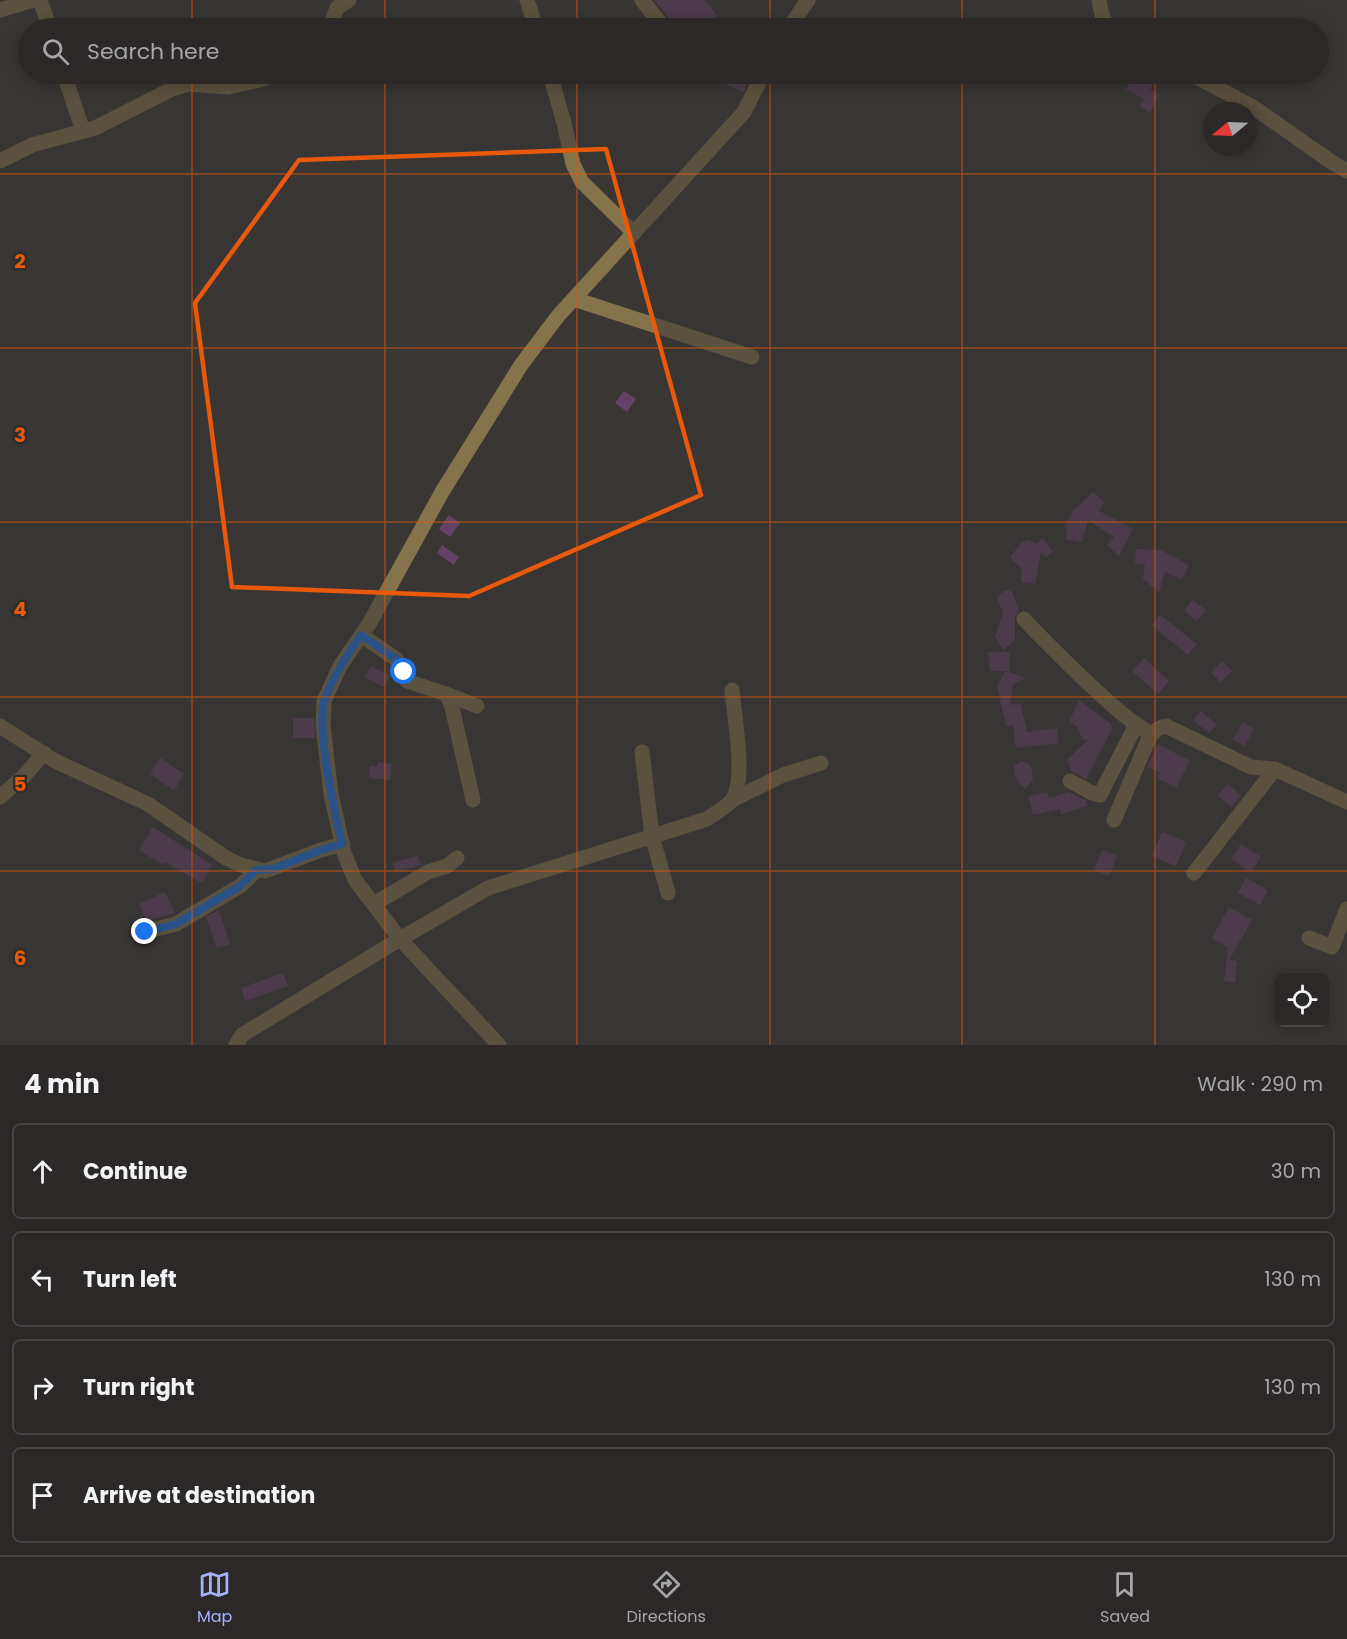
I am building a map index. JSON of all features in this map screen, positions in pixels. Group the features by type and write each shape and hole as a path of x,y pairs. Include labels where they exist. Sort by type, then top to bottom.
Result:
{"street":[{"path":"0,10 33,0"},
{"path":"40,0 46,18"},
{"path":"334,18 337,8 349,0"},
{"path":"527,0 533,18"},
{"path":"642,0 656,18"},
{"path":"796,18 808,0"},
{"path":"1099,0 1102,18"},
{"path":"67,84 83,131"},
{"path":"0,161 32,145 95,128 172,88 188,84 228,87 241,84"},
{"path":"552,84 573,164 582,182 634,233"},
{"path":"499,1045 400,939 355,880 342,844 331,794 323,725 324,701 340,666 361,635 442,492 521,365 558,316 744,112 758,84"},
{"path":"1210,84 1253,107 1347,171"},
{"path":"574,299 752,357"},
{"path":"1024,619 1044,641 1136,725 1152,734"},
{"path":"361,635 396,659 408,681 477,706"},
{"path":"732,690 739,764 738,789 732,800"},
{"path":"446,694 451,703 473,800"},
{"path":"1070,781 1100,795 1136,725"},
{"path":"0,726 86,776 148,804 226,858 256,870 273,869 342,844"},
{"path":"1114,820 1154,730 1166,726 1251,767 1275,770 1347,802"},
{"path":"642,752 652,836 668,893"},
{"path":"0,797 24,776 44,753"},
{"path":"236,1045 242,1035 488,888 707,819 732,800 783,775 821,763"},
{"path":"1194,873 1275,770"},
{"path":"374,904 428,872 447,866 457,858"},
{"path":"145,932 176,924 240,886 256,870"},
{"path":"1309,938 1332,947 1347,909"}],"highlighted area":[{"path":"606,149 701,495 469,596 232,587 195,303 299,160"}],"building":[{"path":"654,0 705,0 717,15 713,18 669,18"},
{"path":"725,84 747,84 743,92"},
{"path":"1129,84 1153,84 1150,89 1159,95 1150,112 1140,106 1144,99 1126,89"},
{"path":"624,391 636,399 627,412 615,403"},
{"path":"1093,492 1104,502 1099,511 1133,529 1119,556 1107,545 1114,537 1088,520 1082,542 1066,539 1067,522 1072,512"},
{"path":"449,515 460,523 450,537 439,529"},
{"path":"1043,538 1053,551 1046,557 1041,552 1035,584 1022,582 1021,568 1011,556 1022,542 1029,540 1036,544"},
{"path":"442,545 459,557 454,565 437,553"},
{"path":"1136,549 1161,550 1189,565 1182,580 1165,572 1159,592 1143,579 1145,564 1135,564"},
{"path":"1005,591 1011,591 1019,611 1015,617 1015,640 1003,650 995,636 1003,613 997,599"},
{"path":"1192,600 1206,610 1197,621 1184,611"},
{"path":"1160,615 1197,644 1188,655 1152,626"},
{"path":"988,652 1009,652 1010,671 990,671"},
{"path":"1144,658 1169,681 1158,694 1132,671"},
{"path":"1222,661 1232,671 1221,682 1211,673"},
{"path":"371,666 390,676 384,687 365,677"},
{"path":"1006,671 1026,678 1013,684 1010,705 1020,703 1027,732 1057,728 1059,743 1016,748 1013,725 1006,726 997,686"},
{"path":"1079,700 1111,724 1112,729 1086,779 1071,771 1067,760 1089,739 1083,740 1077,726 1069,722"},
{"path":"1201,711 1217,725 1209,733 1193,720"},
{"path":"293,718 314,718 315,738 293,738"},
{"path":"1243,722 1254,729 1244,746 1233,739"},
{"path":"1158,744 1190,761 1176,788 1157,778 1160,773 1147,767"},
{"path":"160,758 184,774 174,790 150,774"},
{"path":"1021,761 1028,763 1032,769 1033,780 1025,789 1017,781 1014,767"},
{"path":"378,762 392,764 390,780 369,778 370,766 377,767"},
{"path":"1228,784 1241,796 1231,807 1218,795"},
{"path":"1047,792 1049,798 1069,792 1085,800 1087,806 1061,814 1060,809 1033,815 1028,796"},
{"path":"153,827 212,865 202,883 165,862 163,865 139,850"},
{"path":"1162,832 1186,842 1176,866 1152,856"},
{"path":"1241,844 1261,857 1251,872 1231,859"},
{"path":"1102,850 1117,856 1109,876 1094,870"},
{"path":"418,856 421,865 395,872 393,862"},
{"path":"1246,878 1268,890 1260,905 1238,893"},
{"path":"165,892 175,913 147,921 139,904"},
{"path":"1229,907 1252,920 1229,960 1237,961 1235,983 1224,981 1228,947 1212,938"},
{"path":"219,910 230,944 217,948 206,917"},
{"path":"283,973 288,986 245,1001 241,988"}],"route":[{"path":"145,932 176,924 240,886 256,870 273,869 342,844 331,794 323,725 324,701 340,666 361,635 396,659 404,672"}]}
